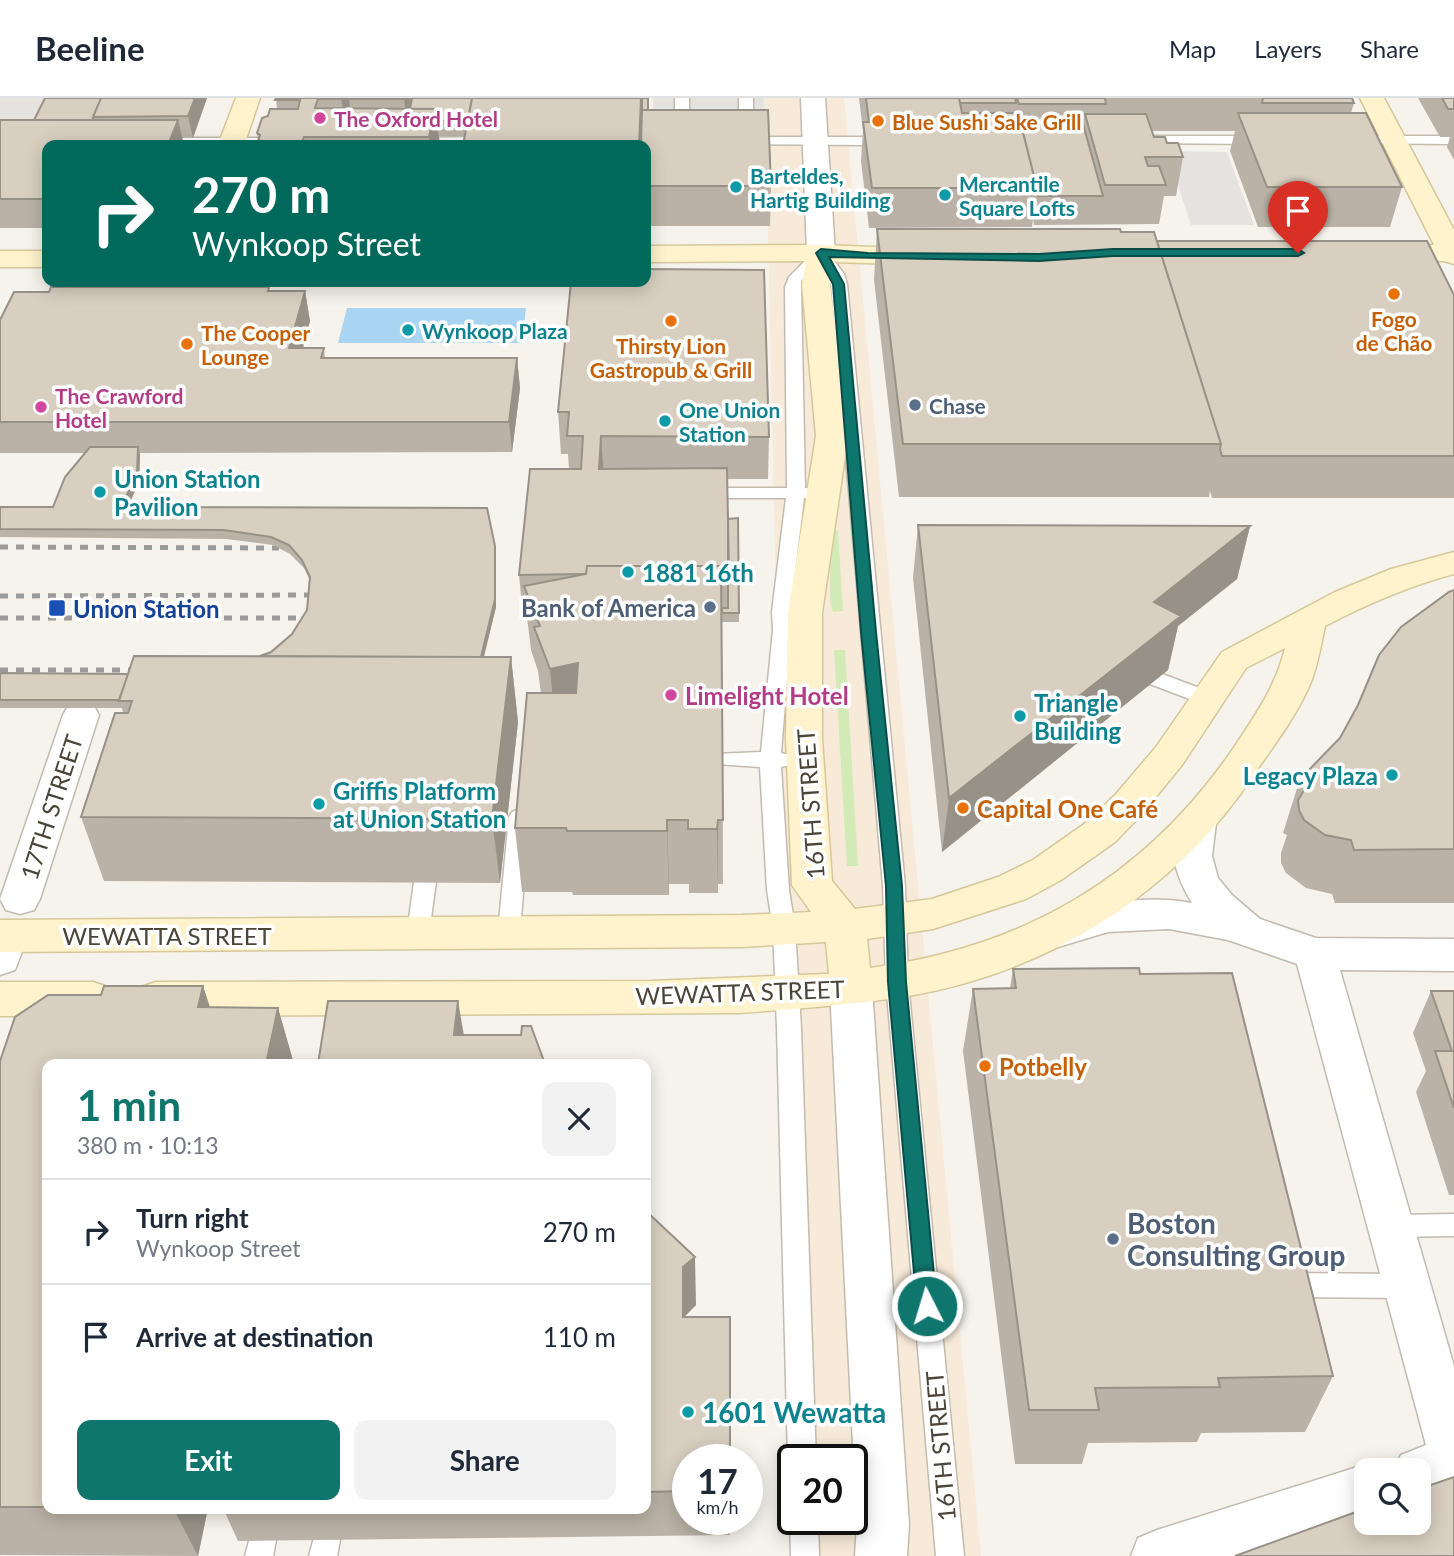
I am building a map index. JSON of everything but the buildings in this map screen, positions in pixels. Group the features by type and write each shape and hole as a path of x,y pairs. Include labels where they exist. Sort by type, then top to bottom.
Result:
{"street":[{"path":"232,140 248,98"},
{"path":"813,98 821,253"},
{"path":"1352,253 1453,254 1372,98"},
{"path":"651,254 821,253 961,257"},
{"name":"16TH STREET","path":"821,253 816,284 832,436 809,493 805,613 788,760 812,885 845,925"},
{"path":"0,259 42,259"},
{"name":"WEWATTA STREET","path":"7,932 418,933 784,928 896,921 933,914 1012,888 1047,870 1101,832 1129,804 1169,756 1234,660 1310,619 1403,577 1454,563"},
{"name":"WEWATTA STREET","path":"0,999 241,1010 732,997 897,982 986,962 1036,942 1102,905 1150,871 1197,823 1229,785 1291,688 1310,619"},
{"name":"17TH STREET","path":"7,932 81,715"},
{"path":"1197,823 1191,859 1197,877 1208,895 1224,912 1268,939"},
{"path":"1054,932 1108,917 1169,914 1231,925 1315,954 1454,955"},
{"path":"845,925 883,1524 881,1556"},
{"path":"1315,954 1454,1454"},
{"path":"1431,1468 1454,1460"},
{"path":"1157,1556 1354,1493"}],"lane":[{"path":"682,98 682,141"},
{"path":"746,98 747,141"},
{"path":"1124,140 1274,140"},
{"path":"1340,140 1454,140"},
{"path":"721,141 864,141"},
{"name":"16TH STREET","path":"809,493 798,473 793,287 794,280 821,253 839,284 896,921 897,982 950,1556"},
{"path":"678,494 809,493"},
{"path":"1157,679 1208,699"},
{"path":"722,759 788,760"},
{"name":"16TH STREET","path":"788,760 778,890 784,928 787,994 801,1444"},
{"path":"509,932 521,791"},
{"path":"418,933 425,882"},
{"path":"1391,1226 1454,1225"},
{"path":"1271,1285 1408,1286"},
{"path":"804,1535 805,1556"}],"shaded area":[{"path":"0,98 53,98 32,139 0,139"},
{"path":"653,98 764,98 767,138 652,138"},
{"path":"765,98 844,98 981,1556 797,1556 797,1535 868,1535 868,1444 795,1444"},
{"path":"1167,151 1227,152 1254,225 1191,225"}],"green space":[{"path":"830,529 838,531 843,611 833,612 830,601"},
{"path":"834,650 845,650 858,866 847,866"}],"water":[{"path":"347,308 526,308 522,343 338,343"}],"railway":[{"path":"0,547 279,548"},
{"path":"0,596 312,595"},
{"path":"0,618 309,618"},
{"path":"0,670 147,670"}],"place":[{"name":"The Oxford Hotel","path":"320,118"},
{"name":"Blue Sushi Sake Grill","path":"878,121"},
{"name":"Barteldes, Hartig Building","path":"736,187"},
{"name":"Mercantile Square Lofts","path":"945,195"},
{"name":"Fogo de Chão","path":"1394,294"},
{"name":"Thirsty Lion Gastropub & Grill","path":"671,321"},
{"name":"Wynkoop Plaza","path":"408,330"},
{"name":"The Cooper Lounge","path":"187,344"},
{"name":"Chase","path":"915,405"},
{"name":"The Crawford Hotel","path":"41,407"},
{"name":"One Union Station","path":"665,421"},
{"name":"Union Station Pavilion","path":"100,492"},
{"name":"1881 16th","path":"628,572"},
{"name":"Bank of America","path":"710,607"},
{"name":"Union Station","path":"57,608"},
{"name":"Limelight Hotel","path":"671,695"},
{"name":"Triangle Building","path":"1020,716"},
{"name":"Legacy Plaza","path":"1392,775"},
{"name":"Griffis Platform at Union Station","path":"319,804"},
{"name":"Capital One Café","path":"963,808"},
{"name":"Potbelly","path":"985,1066"},
{"name":"Boston Consulting Group","path":"1113,1239"},
{"name":"1601 Wewatta","path":"688,1412"}],"route":[{"path":"927,1306 897,982 894,886 839,284 836,274 821,253 1039,258 1113,253 1298,253"}]}
